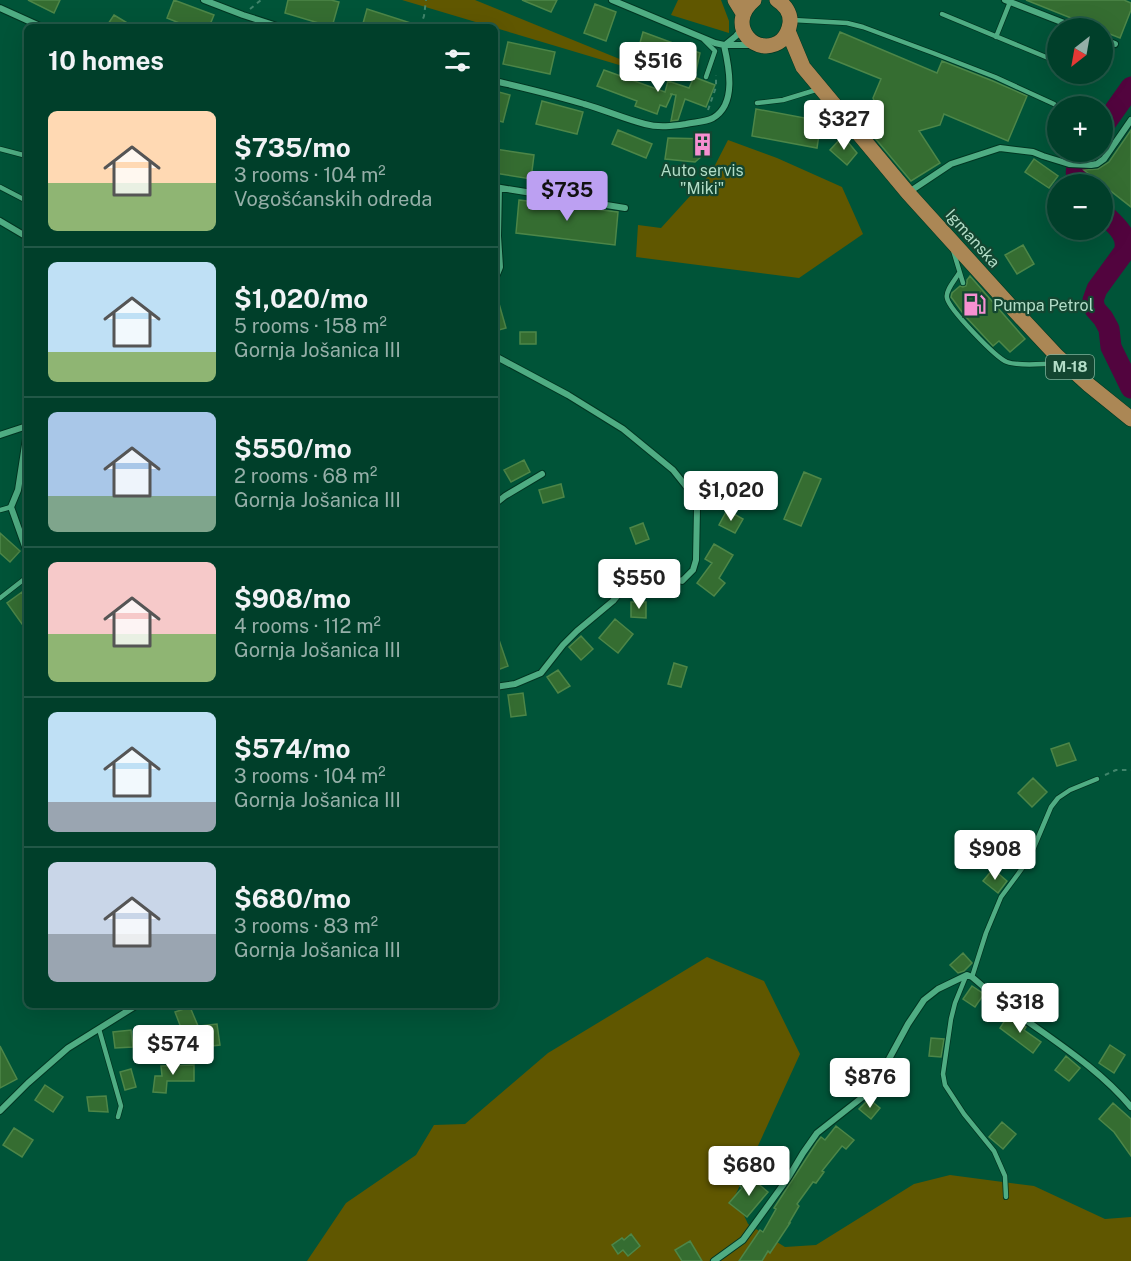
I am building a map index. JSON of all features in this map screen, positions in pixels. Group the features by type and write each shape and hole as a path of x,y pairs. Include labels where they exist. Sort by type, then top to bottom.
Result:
{"main road":[{"path":"740,12 754,0"},
{"name":"M-18","path":"777,0 786,8 790,18"},
{"name":"M-18","path":"740,12 747,36 762,45"},
{"path":"762,45 773,45 779,42 790,18"},
{"name":"Igmanska","path":"790,18 803,67"},
{"name":"Igmanska","path":"762,45 777,51 803,67 1009,311 1131,419"}],"street":[{"path":"204,0 271,24"},
{"path":"612,0 624,2 702,38 724,45 762,45"},
{"path":"1007,1 1051,18"},
{"path":"0,8 35,24"},
{"path":"724,45 741,30 740,12"},
{"path":"498,82 585,104 647,125 665,126 705,121 715,117 721,111 728,97 729,66 724,45"},
{"path":"908,193 951,164 1000,148 1033,152 1069,164 1097,164 1104,159 1131,120"},
{"path":"498,187 625,208"},
{"path":"0,221 24,235"},
{"path":"498,246 500,267 498,272"},
{"path":"498,358 568,395 623,429 673,470 693,495 697,509 696,560 693,570 687,577 682,581 652,572 642,573 632,578 614,601 570,638 541,673 515,684 498,687"},
{"path":"0,435 24,427"},
{"path":"24,451 18,490 11,507 24,544"},
{"path":"498,502 542,474"},
{"path":"714,1261 743,1240 817,1134 869,1092 924,1000 938,989 969,976 1002,1003 1080,1059 1131,1107"},
{"path":"0,1111 68,1048 132,1008"}],"lane":[{"path":"996,37 1007,1"},
{"path":"942,14 1047,58"},
{"path":"790,18 847,23 863,27 985,73 1047,101"},
{"path":"702,38 716,51 706,77"},
{"path":"757,103 783,100 821,88"},
{"path":"0,149 24,155"},
{"path":"0,187 24,199"},
{"path":"951,242 963,283"},
{"path":"959,273 947,295 947,300 959,317 995,354 1007,362 1017,364 1064,362"},
{"path":"0,510 11,507"},
{"path":"0,598 24,579"},
{"path":"1006,1197 1005,1176 994,1151 964,1114 945,1085 943,1074 951,1019 955,1003 969,976 1001,897 1029,859 1051,807 1058,798 1070,790 1097,779"},
{"path":"99,1029 121,1106 118,1117"}],"path":[{"path":"421,24 426,0"},
{"path":"705,121 716,87 716,51"},
{"path":"1097,779 1116,770 1131,770"}],"shaded area":[{"path":"402,0 475,0 676,82 498,29 498,24 482,24"},
{"path":"678,0 721,0 729,21 729,33 671,15"},
{"path":"728,140 777,158 842,187 863,234 799,278 636,257 638,225 661,228 711,173"},
{"path":"707,957 764,981 800,1054 735,1196 748,1224 785,1247 816,1245 914,1184 950,1175 1034,1186 1105,1219 1131,1217 1131,1261 307,1261 346,1203 416,1155 434,1125 465,1124 548,1053"}],"building":[{"path":"28,0 60,0 54,13"},
{"path":"174,0 214,15 210,24 182,24 167,18"},
{"path":"288,0 339,2 333,24 322,24 285,13"},
{"path":"522,0 557,0 551,12"},
{"path":"1026,0 1124,0 1131,3 1131,10 1120,38 1113,35 1113,18 1071,18"},
{"path":"595,4 616,12 606,41 584,33"},
{"path":"367,9 414,24 363,24"},
{"path":"114,15 129,24 108,24"},
{"path":"643,32 700,53 696,71 638,50"},
{"path":"840,32 937,73 942,61 1027,96 1008,141 944,114 940,125 919,131 940,163 911,181 874,137 880,115 873,98 881,79 829,58"},
{"path":"508,42 555,52 550,74 503,64"},
{"path":"604,70 665,92 668,81 689,88 694,77 715,85 706,107 685,99 678,120 671,121 676,95 672,94 666,107 660,105 657,114 635,106 637,101 597,86"},
{"path":"498,92 510,95 503,122 498,121"},
{"path":"542,101 583,112 577,134 536,124"},
{"path":"756,109 821,121 817,148 752,136"},
{"path":"618,130 652,144 646,158 612,144"},
{"path":"1131,130 1131,207 1113,193 1113,174 1089,174 1084,170 1098,169 1113,162 1113,156"},
{"path":"843,136 857,153 847,165 830,150"},
{"path":"668,138 709,139 708,151 695,162 665,159"},
{"path":"498,149 534,155 531,179 498,174"},
{"path":"1034,159 1055,174 1047,174 1047,187 1025,172"},
{"path":"519,200 618,212 615,245 516,233"},
{"path":"1023,245 1034,264 1017,274 1005,255"},
{"name":"Pumpa Petrol","path":"970,276 1025,339 1010,352 999,341 993,346 951,297 960,286 966,286"},
{"path":"498,300 506,328 498,330"},
{"path":"520,332 536,332 536,344 520,344"},
{"path":"524,460 530,472 511,482 504,470"},
{"path":"804,472 821,479 801,526 784,519"},
{"path":"729,475 748,480 743,498 723,492"},
{"path":"561,484 564,497 543,503 539,490"},
{"path":"727,510 743,519 735,533 719,525"},
{"path":"643,523 649,539 636,544 630,528"},
{"path":"0,533 20,551 10,562 0,553"},
{"path":"714,544 733,555 719,578 725,583 714,596 697,583 712,563 705,559"},
{"path":"22,592 24,595 24,627 7,603"},
{"path":"631,602 646,602 646,618 631,617"},
{"path":"615,619 633,634 618,653 599,638"},
{"path":"581,636 593,649 581,660 569,647"},
{"path":"498,637 508,666 498,670"},
{"path":"674,663 687,667 681,687 668,684"},
{"path":"558,670 570,686 558,693 547,677"},
{"path":"523,693 526,715 511,717 508,695"},
{"path":"1069,743 1076,760 1057,766 1051,749"},
{"path":"1033,778 1047,792 1032,807 1018,793"},
{"path":"1018,846 1026,854 1020,864 1010,854"},
{"path":"993,869 1007,881 998,893 983,881"},
{"path":"963,953 972,963 964,971 958,973 950,965"},
{"path":"972,986 984,994 975,1007 963,999"},
{"path":"190,1008 198,1026 183,1033 175,1012"},
{"path":"1009,1014 1026,1027 1024,1030 1041,1042 1033,1053 1000,1028"},
{"path":"217,1024 220,1045 203,1047 200,1026"},
{"path":"131,1030 133,1047 115,1048 113,1032"},
{"path":"931,1038 944,1039 941,1057 929,1056"},
{"path":"177,1041 178,1050 160,1052 158,1042"},
{"path":"1110,1045 1125,1055 1114,1073 1099,1063"},
{"path":"0,1046 17,1079 0,1088"},
{"path":"1066,1056 1080,1068 1069,1081 1055,1070"},
{"path":"194,1065 194,1081 167,1081 166,1093 153,1092 155,1076 162,1076 161,1066"},
{"path":"131,1069 136,1087 125,1090 120,1072"},
{"path":"45,1085 63,1097 53,1112 35,1100"},
{"path":"106,1096 108,1112 89,1111 87,1097"},
{"path":"869,1099 880,1108 871,1119 859,1109"},
{"path":"1113,1103 1131,1119 1131,1156 1114,1132 1099,1119"},
{"path":"1002,1122 1016,1134 1003,1149 989,1137"},
{"path":"836,1126 854,1140 846,1149 842,1146 822,1171 824,1172 816,1183 813,1182 797,1204 799,1206 790,1223 770,1253 768,1251 762,1261 739,1261 760,1230 763,1232 776,1209 774,1208 817,1142 821,1137 825,1140"},
{"path":"14,1128 33,1140 22,1157 3,1145"},
{"path":"749,1176 768,1192 747,1217 729,1203"},
{"path":"631,1234 640,1246 628,1256 623,1250 618,1254 612,1245"},
{"path":"690,1241 702,1261 682,1261 675,1250"}],"waterway":[{"path":"1113,112 1131,87"},
{"path":"1077,174 1079,162"},
{"path":"1113,222 1125,240 1124,252 1097,289 1093,300 1095,309 1109,329 1111,347 1131,388"}],"place":[{"name":"Auto servis \"Miki\"","path":"702,145"},
{"name":"Pumpa Petrol","path":"975,305"}]}
